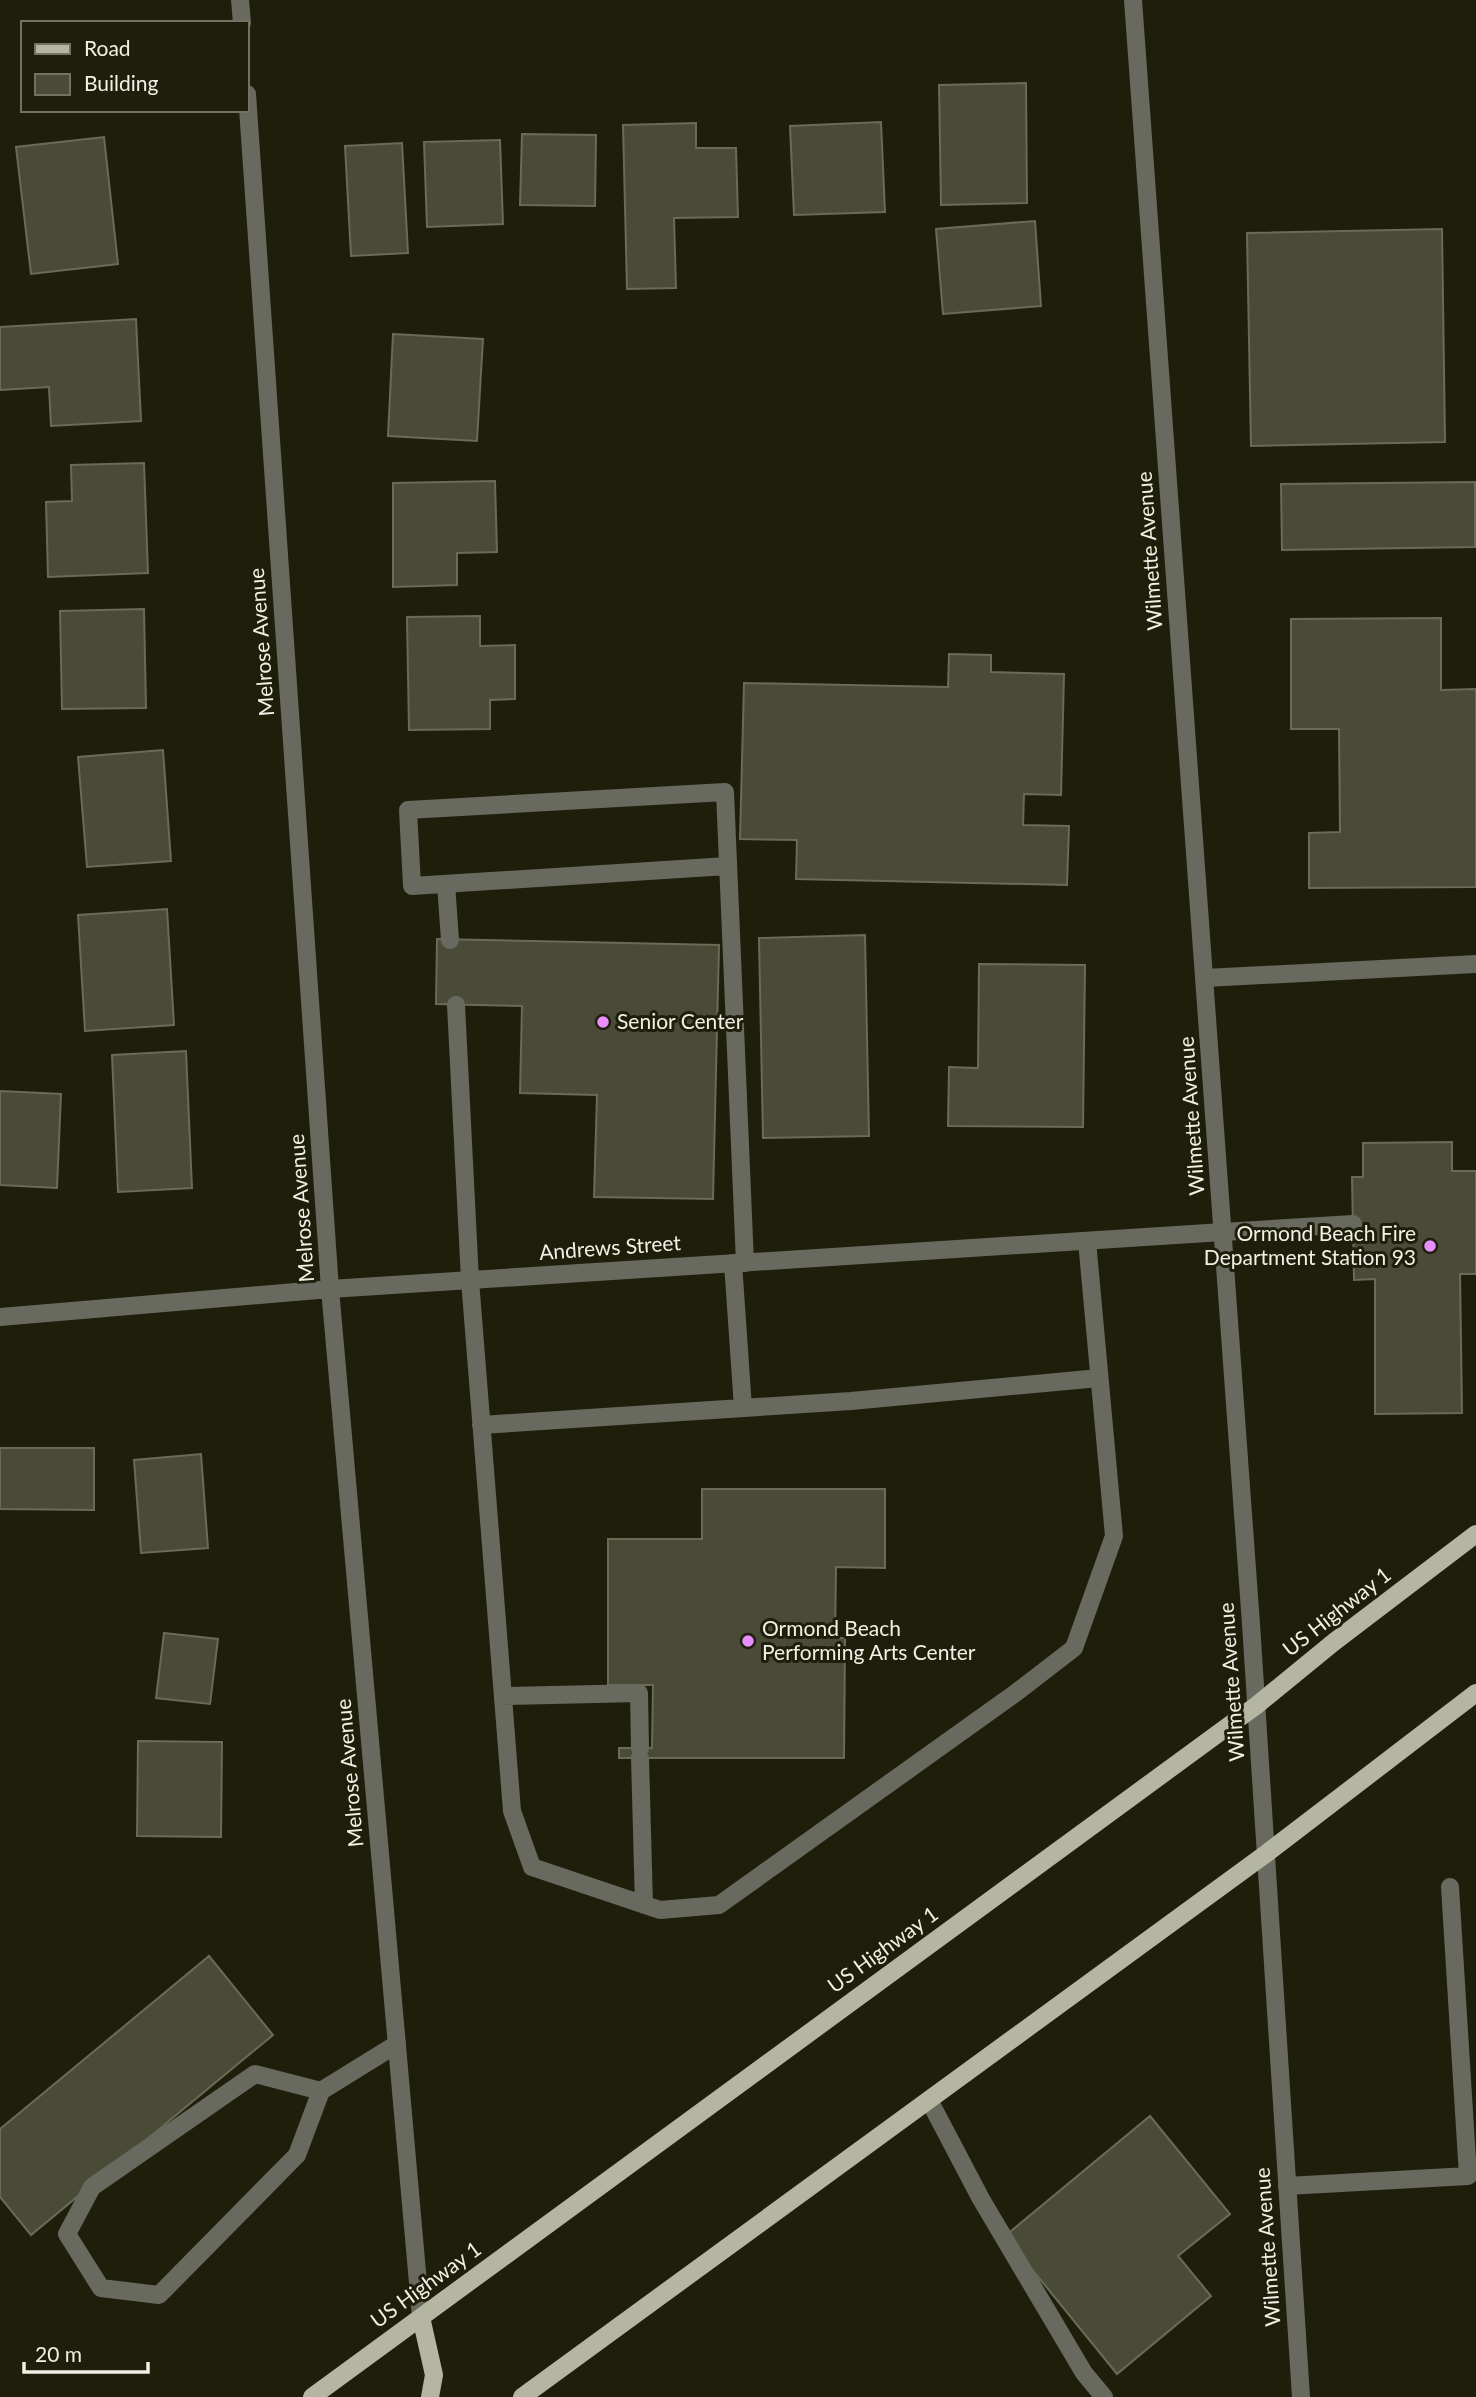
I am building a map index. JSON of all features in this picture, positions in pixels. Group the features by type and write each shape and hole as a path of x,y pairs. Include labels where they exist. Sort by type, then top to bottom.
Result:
{"main road":[{"name":"US Highway 1","path":"312,2397 1257,1705 1334,1642 1476,1534"},
{"path":"522,2397 1267,1853 1476,1693"},
{"path":"421,2318 434,2375 430,2397"}],"street":[{"path":"240,0 242,21"},
{"name":"Wilmette Avenue","path":"1133,0 1257,1705 1301,2397"},
{"name":"Melrose Avenue","path":"248,108 330,1289 421,2318"},
{"path":"727,866 412,886 408,810 725,792 743,1408"},
{"path":"446,884 450,940"},
{"path":"1205,978 1476,964"},
{"path":"456,1004 470,1280 512,1811 532,1867 652,1908 719,1905 1017,1692 1074,1648 1114,1536 1087,1241"},
{"name":"Andrews Street","path":"0,1317 330,1289 1353,1224"},
{"path":"481,1425 863,1400 1099,1378"},
{"path":"503,1696 639,1693 640,1753 652,1908"},
{"path":"1287,2186 1468,2176 1450,1887"},
{"path":"321,2091 255,2074 92,2187 67,2234 101,2288 159,2295 297,2155 321,2091 397,2044"},
{"path":"929,2100 981,2199 1084,2373 1104,2397"}],"building":[{"path":"1026,83 1027,203 941,205 939,85"},
{"path":"881,122 885,212 794,215 790,126"},
{"path":"696,123 696,148 736,148 738,217 674,218 676,288 627,289 623,125"},
{"path":"522,134 596,135 595,206 520,205"},
{"path":"104,137 118,264 31,274 16,147"},
{"path":"500,140 503,224 427,227 424,142"},
{"path":"402,143 408,253 351,256 345,146"},
{"path":"1035,221 1041,306 943,314 936,229"},
{"path":"1442,229 1445,442 1251,446 1247,233"},
{"path":"136,319 141,421 51,426 49,387 0,390 0,327"},
{"path":"393,334 483,339 477,441 388,436"},
{"path":"144,463 148,573 48,577 46,502 72,501 71,465"},
{"path":"495,481 497,552 457,553 457,585 393,587 393,483"},
{"path":"1475,482 1475,547 1282,550 1281,484"},
{"path":"144,609 146,708 62,709 60,611"},
{"path":"480,616 480,646 515,645 515,699 490,700 490,729 409,730 407,617"},
{"path":"1441,618 1441,690 1476,689 1476,887 1309,888 1309,833 1340,832 1339,729 1291,729 1291,619"},
{"path":"949,654 991,655 991,672 1064,674 1061,795 1024,794 1023,825 1069,826 1067,885 796,879 797,840 740,839 744,683 948,687"},
{"path":"163,750 171,861 87,867 78,757"},
{"path":"167,909 174,1025 85,1031 78,915"},
{"path":"865,935 869,1136 763,1138 759,938"},
{"path":"437,939 719,945 713,1199 594,1197 597,1095 520,1093 522,1006 436,1004"},
{"path":"979,964 1085,965 1083,1127 948,1126 949,1067 978,1068"},
{"path":"186,1051 192,1188 118,1192 112,1055"},
{"path":"0,1091 61,1094 57,1188 0,1185"},
{"path":"1452,1142 1452,1171 1476,1171 1476,1274 1460,1274 1462,1413 1375,1414 1375,1279 1354,1280 1352,1177 1363,1177 1363,1143"},
{"path":"0,1448 94,1448 94,1510 0,1509"},
{"path":"201,1454 208,1548 141,1553 134,1460"},
{"path":"702,1489 885,1489 885,1568 836,1567 835,1638 845,1638 844,1758 619,1758 619,1748 652,1748 653,1685 608,1685 608,1539 702,1539"},
{"path":"164,1633 218,1639 210,1704 156,1698"},
{"path":"138,1741 222,1742 221,1837 137,1836"},
{"path":"209,1956 273,2035 31,2235 0,2197 0,2129"},
{"path":"1150,2116 1230,2214 1178,2256 1211,2296 1117,2374 1005,2236"}],"place":[{"name":"Senior Center","path":"603,1022"},
{"name":"Ormond Beach Fire Department Station 93","path":"1430,1246"},
{"name":"Ormond Beach Performing Arts Center","path":"748,1641"}]}
